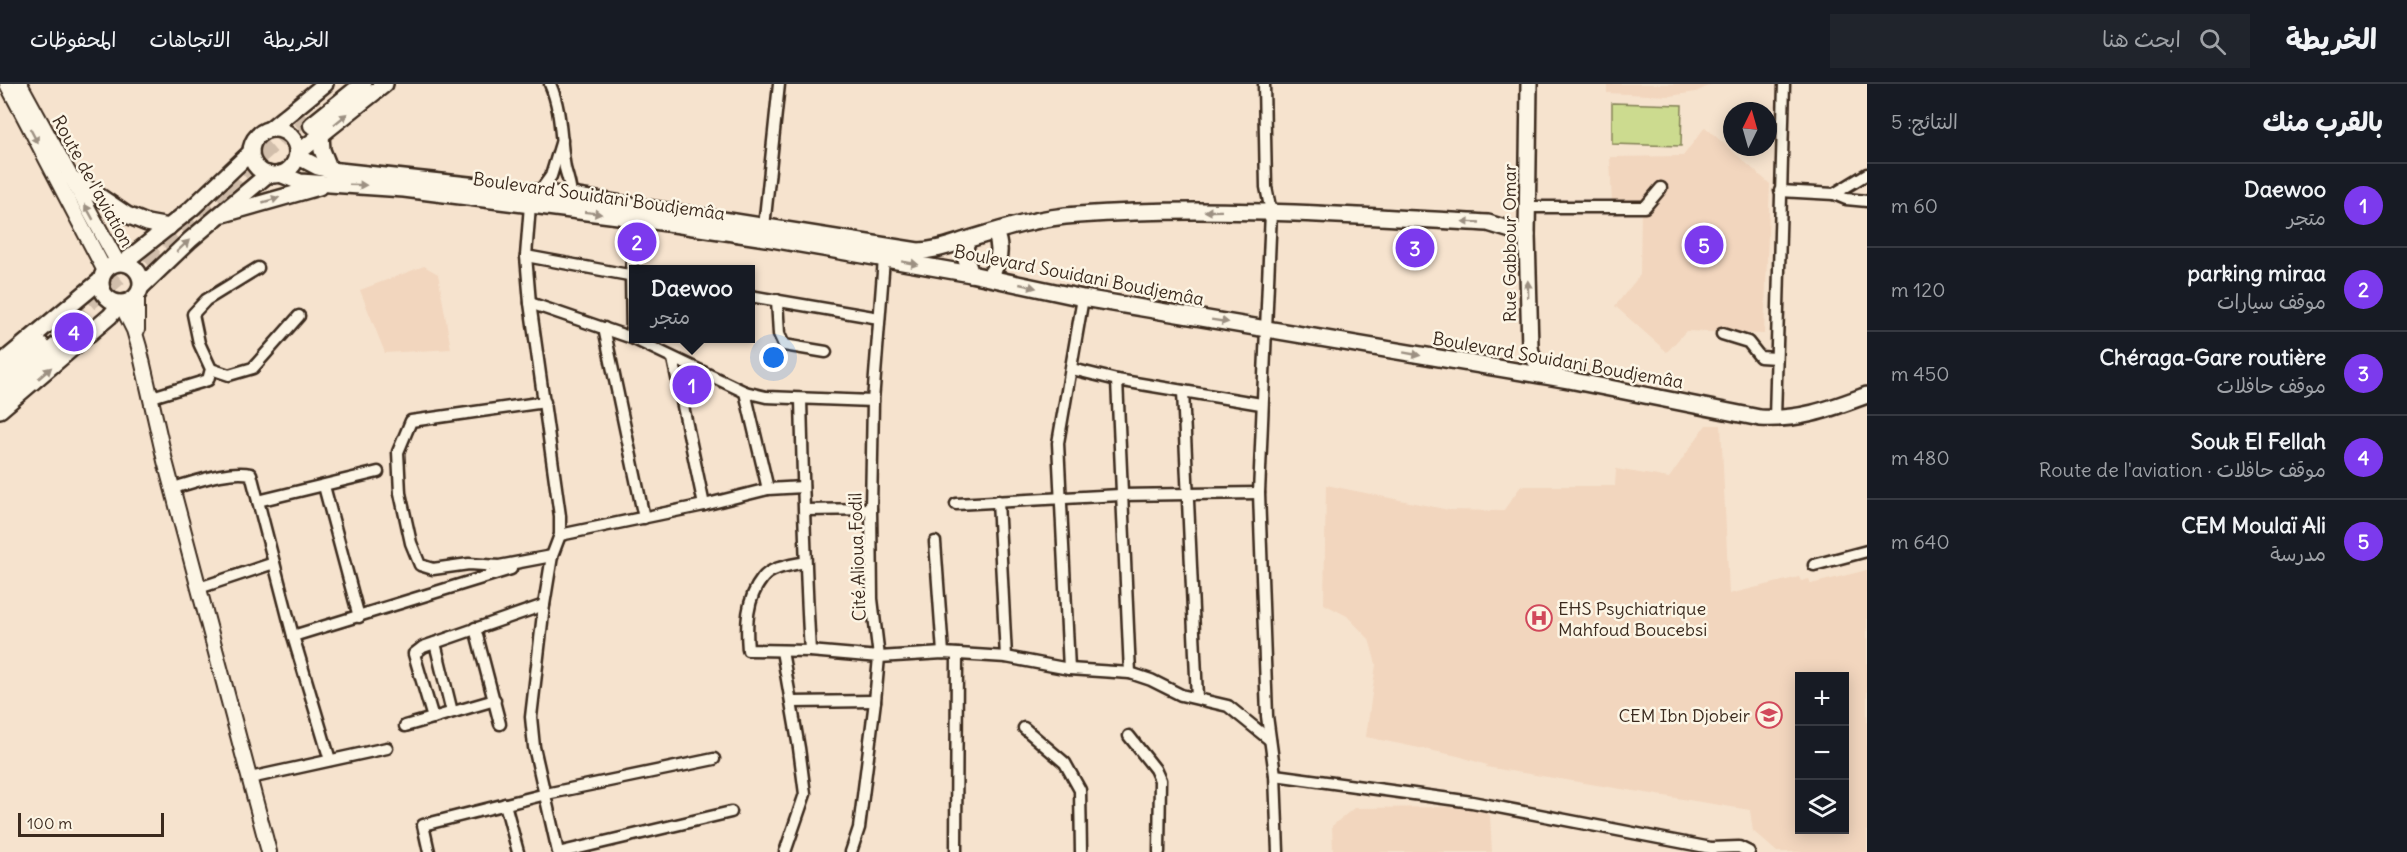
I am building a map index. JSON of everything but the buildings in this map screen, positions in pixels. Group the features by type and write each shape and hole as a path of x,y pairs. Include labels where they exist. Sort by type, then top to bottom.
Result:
{"highway":[{"path":"313,125 345,84"},
{"path":"313,125 363,84"},
{"path":"0,379 74,323 0,395"}],"main road":[{"path":"274,174 254,163 252,145 259,134 270,129 326,84"},
{"path":"112,269 102,289 107,298 121,304 128,303 215,217 274,174 289,169 313,125 385,84"},
{"name":"Rue Gabbour Omar","path":"1529,84 1527,235 1531,355 1537,363 1569,380"},
{"path":"215,217 331,177 313,125"},
{"path":"270,129 288,132 296,141 297,155"},
{"path":"0,364 112,269 169,227 251,152"},
{"name":"Boulevard Souidani Boudjemâa","path":"297,155 331,177"},
{"name":"Boulevard Souidani Boudjemâa","path":"274,174 294,181 331,177 394,188 535,199 764,226 918,251 938,249 966,240"},
{"path":"69,176 127,215 147,223 169,227"},
{"name":"Boulevard Souidani Boudjemâa","path":"571,203 634,218 989,277 1083,298 1569,380 1760,418 1775,419 1814,415 1867,395"},
{"path":"971,274 965,257 966,240 1077,215 1243,210 1488,223 1527,235"},
{"path":"989,277 999,259 999,245 995,232"},
{"path":"112,269 136,269 141,278 139,292"},
{"path":"0,410 121,304"},
{"path":"1504,370 1524,356 1530,347"}],"street":[{"path":"7,84 112,269"},
{"name":"Route de l'aviation","path":"20,84 69,176 112,269"},
{"path":"550,84 558,106 571,203"},
{"path":"764,226 779,84"},
{"path":"1264,84 1266,187 1271,212 1259,493 1267,716 1275,775 1278,852"},
{"path":"1775,419 1784,84"},
{"path":"562,140 554,170 535,199 526,256 530,303 558,497 560,535 552,556 544,604 531,717 534,747 560,852 731,812"},
{"path":"1834,194 1867,174"},
{"path":"1528,207 1645,207 1661,188"},
{"path":"1780,191 1834,194 1846,199 1867,201"},
{"path":"632,265 634,218"},
{"path":"526,256 629,275"},
{"name":"Cité Alioua Fodil","path":"851,852 859,828 879,657 872,599 871,509 873,401 884,259"},
{"path":"152,397 208,380 211,369 199,343 193,314 213,295 258,268"},
{"path":"139,292 136,318 139,347"},
{"path":"755,297 879,318"},
{"path":"1069,669 1058,443 1083,298"},
{"path":"777,300 779,334 784,345 826,352"},
{"path":"530,303 629,337"},
{"path":"121,304 134,330 139,347 173,488 268,852"},
{"path":"211,369 229,375 253,368 299,316"},
{"path":"604,328 644,518"},
{"path":"1722,334 1748,342 1760,357 1776,358"},
{"path":"642,343 745,392 766,397 873,401"},
{"path":"673,359 704,505"},
{"path":"1072,369 1117,380 1261,404"},
{"path":"1117,380 1120,495 1130,673"},
{"path":"1183,391 1197,698"},
{"path":"745,392 768,489"},
{"path":"801,399 803,487 806,510 805,562 810,651"},
{"path":"545,402 411,421 398,452 400,493 411,543 420,565 433,568 469,564 499,566 552,556"},
{"path":"173,488 222,474 234,475 243,472 251,474 293,636 330,760"},
{"path":"258,501 378,472"},
{"path":"324,486 359,617"},
{"path":"560,535 704,505 768,489 803,487"},
{"path":"956,504 1120,495 1259,493"},
{"path":"998,501 1006,657"},
{"path":"806,510 871,509"},
{"path":"935,542 943,653"},
{"path":"1814,566 1867,551"},
{"path":"293,636 552,556"},
{"path":"805,562 782,567 763,577 749,605 746,626 748,650 810,651 879,657 943,653 1006,657 1069,669 1130,673 1151,680 1181,695 1228,706 1270,740"},
{"path":"199,588 274,563"},
{"path":"433,718 414,654 423,647 544,604"},
{"path":"475,628 500,724"},
{"path":"435,643 452,712"},
{"path":"782,651 805,794 785,852"},
{"path":"956,852 957,654"},
{"path":"405,726 495,700"},
{"path":"791,702 875,701"},
{"path":"1024,728 1065,763 1080,790 1081,852"},
{"path":"1129,736 1155,769 1160,780 1159,852"},
{"path":"250,778 387,748"},
{"path":"429,852 423,825 546,794 714,759"},
{"path":"1275,775 1472,802 1711,848 1739,847 1749,852"},
{"path":"505,804 518,852"}],"shaded area":[{"path":"1607,84 1712,84 1696,92 1670,96 1607,93"},
{"path":"1705,127 1723,143 1723,156 1738,156 1770,184 1764,334 1686,331 1667,352 1615,306 1640,275 1641,206 1612,205 1610,157 1683,156"},
{"path":"424,266 438,274 451,349 385,353 360,290"},
{"name":"EHS Psychiatrique Mahfoud Boucebsi","path":"1706,425 1721,425 1729,594 1799,577 1801,581 1809,579 1811,584 1867,570 1867,852 1777,852 1753,831 1750,810 1486,767 1487,765 1458,756 1366,737 1376,664 1369,639 1347,616 1324,604 1326,485 1449,510 1503,511 1521,486 1615,486 1616,469 1669,478"},
{"path":"1455,807 1486,810 1490,816 1492,852 1333,852 1332,826 1354,808"}],"green space":[{"path":"1612,103 1682,105 1681,146 1612,144"}],"tunnel":[{"path":"223,188 306,116"},
{"path":"149,266 243,184"},
{"path":"71,319 155,246"}],"place":[{"name":"parking miraa","path":"637,242"},
{"name":"CEM Moulaï Ali","path":"1704,245"},
{"name":"Chéraga-Gare routière","path":"1415,248"},
{"name":"Souk El Fellah","path":"74,332"},
{"name":"Daewoo","path":"692,385"},
{"name":"EHS Psychiatrique Mahfoud Boucebsi","path":"1539,618"},
{"name":"CEM Ibn Djobeir","path":"1769,715"}]}
